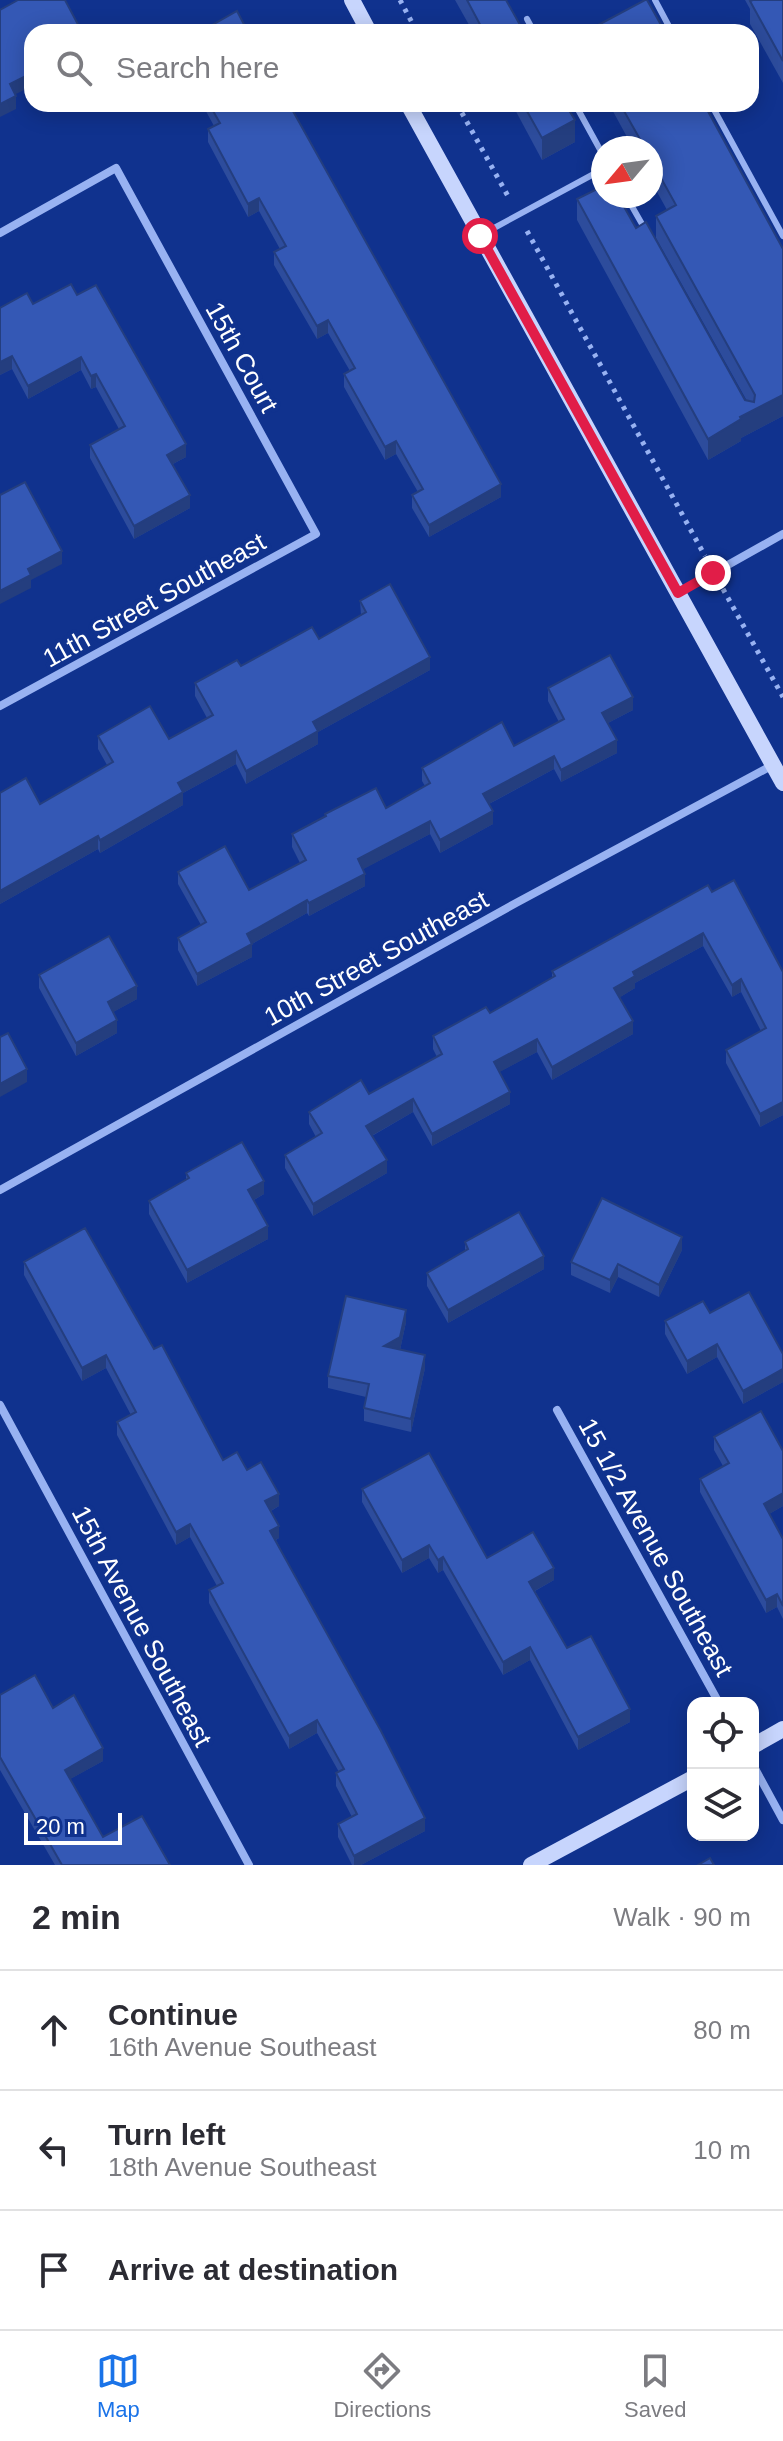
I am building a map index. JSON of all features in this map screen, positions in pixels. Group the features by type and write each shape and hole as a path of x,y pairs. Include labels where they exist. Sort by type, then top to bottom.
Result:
{"street":[{"path":"352,0 365,24"},
{"path":"412,112 783,783"},
{"name":"15th Court","path":"0,233 116,168 316,534 285,551"},
{"path":"678,593 783,534"},
{"name":"11th Street Southeast","path":"0,706 285,551"},
{"name":"10th Street Southeast","path":"0,1190 516,903 773,765"},
{"name":"15th Avenue Southeast","path":"0,1405 249,1865"},
{"name":"15 1/2 Avenue Southeast","path":"557,1410 716,1697"},
{"path":"759,1743 783,1729"},
{"path":"755,1769 783,1820"},
{"path":"531,1865 687,1781"}],"lane":[{"path":"655,0 668,24"},
{"path":"527,19 530,24"},
{"path":"579,112 593,136"},
{"path":"715,112 783,236"},
{"path":"480,236 591,175"},
{"path":"633,208 649,238"}],"path":[{"path":"400,0 413,24"},
{"path":"461,112 783,697"}],"building":[{"path":"18,0 65,0 78,24 24,24 24,77 10,84 16,96 0,104 0,10"},
{"path":"467,0 506,0 520,24 480,24"},
{"path":"647,0 660,24 600,24"},
{"path":"783,0 783,61 750,1"},
{"path":"237,11 244,24 214,24"},
{"path":"214,112 293,112 501,484 429,525 412,495 423,489 396,441 385,447 344,374 355,368 328,320 317,326 274,252 286,246 259,198 248,204 208,129 220,123"},
{"path":"527,112 570,112 575,120 542,138"},
{"path":"625,112 708,112 783,249 783,395 740,417 708,439 577,199 591,192 591,208 625,208 636,228 646,222 745,400 754,402 755,395 656,216 676,205 663,182 663,136 638,136"},
{"path":"71,284 77,295 96,285 186,444 167,455 190,495 134,526 90,445 125,426 96,374 91,376 81,357 28,386 12,356 0,362 0,308 27,293 33,304"},
{"path":"25,482 62,551 28,569 31,575 0,591 0,495"},
{"path":"390,584 430,657 313,722 318,731 246,771 236,751 178,783 183,792 100,840 98,836 0,891 0,793 26,778 40,804 113,762 98,736 150,706 169,739 213,715 195,683 237,660 241,666 312,627 319,639 366,612 360,601"},
{"path":"610,655 633,697 602,713 617,740 561,770 554,756 483,794 493,811 440,840 430,821 358,859 365,874 309,903 307,900 247,934 252,944 197,974 178,938 206,922 178,872 225,846 249,890 306,860 292,834 325,814 376,788 386,808 430,783 422,768 502,722 514,746 564,719 548,688"},
{"path":"734,880 783,972 783,1102 760,1114 726,1050 766,1028 741,979 732,985 703,933 633,972 635,976 614,988 633,1021 552,1067 537,1039 494,1062 510,1092 432,1134 413,1099 366,1126 387,1160 313,1204 285,1155 322,1133 309,1112 361,1080 369,1094 442,1054 433,1036 486,1007 490,1013 555,976 552,971 708,885 712,892"},
{"path":"109,936 137,986 108,1002 117,1020 76,1043 39,975"},
{"path":"8,1033 27,1069 0,1084 0,1037"},
{"path":"242,1142 264,1181 248,1190 268,1226 187,1270 149,1201 189,1178 186,1173"},
{"path":"602,1198 682,1237 659,1285 618,1264 610,1280 571,1262"},
{"path":"519,1212 544,1256 448,1310 427,1273 468,1249 465,1242"},
{"path":"85,1228 154,1349 162,1345 223,1460 237,1452 247,1470 261,1462 279,1494 265,1501 279,1526 270,1531 381,1731 425,1818 354,1856 338,1824 357,1814 336,1773 344,1769 317,1720 289,1736 209,1590 223,1583 190,1524 176,1532 117,1422 136,1412 106,1355 82,1368 24,1262"},
{"path":"749,1292 783,1354 783,1369 743,1391 717,1344 687,1361 665,1321 703,1301 710,1313"},
{"path":"346,1296 406,1310 400,1337 384,1346 425,1355 411,1419 364,1408 369,1384 328,1376"},
{"path":"761,1411 783,1451 783,1493 764,1504 783,1539 783,1606 777,1594 766,1600 700,1479 729,1463 714,1437"},
{"path":"429,1453 487,1558 533,1532 554,1568 529,1582 567,1648 591,1636 630,1709 578,1737 530,1647 503,1662 443,1557 438,1560 429,1545 402,1560 362,1489"},
{"path":"35,1675 53,1708 74,1695 103,1748 65,1770 103,1837 142,1816 170,1865 62,1865 0,1757 0,1695"},
{"path":"710,1858 714,1865 698,1865"}],"route":[{"path":"480,236 678,593 713,573"}]}
